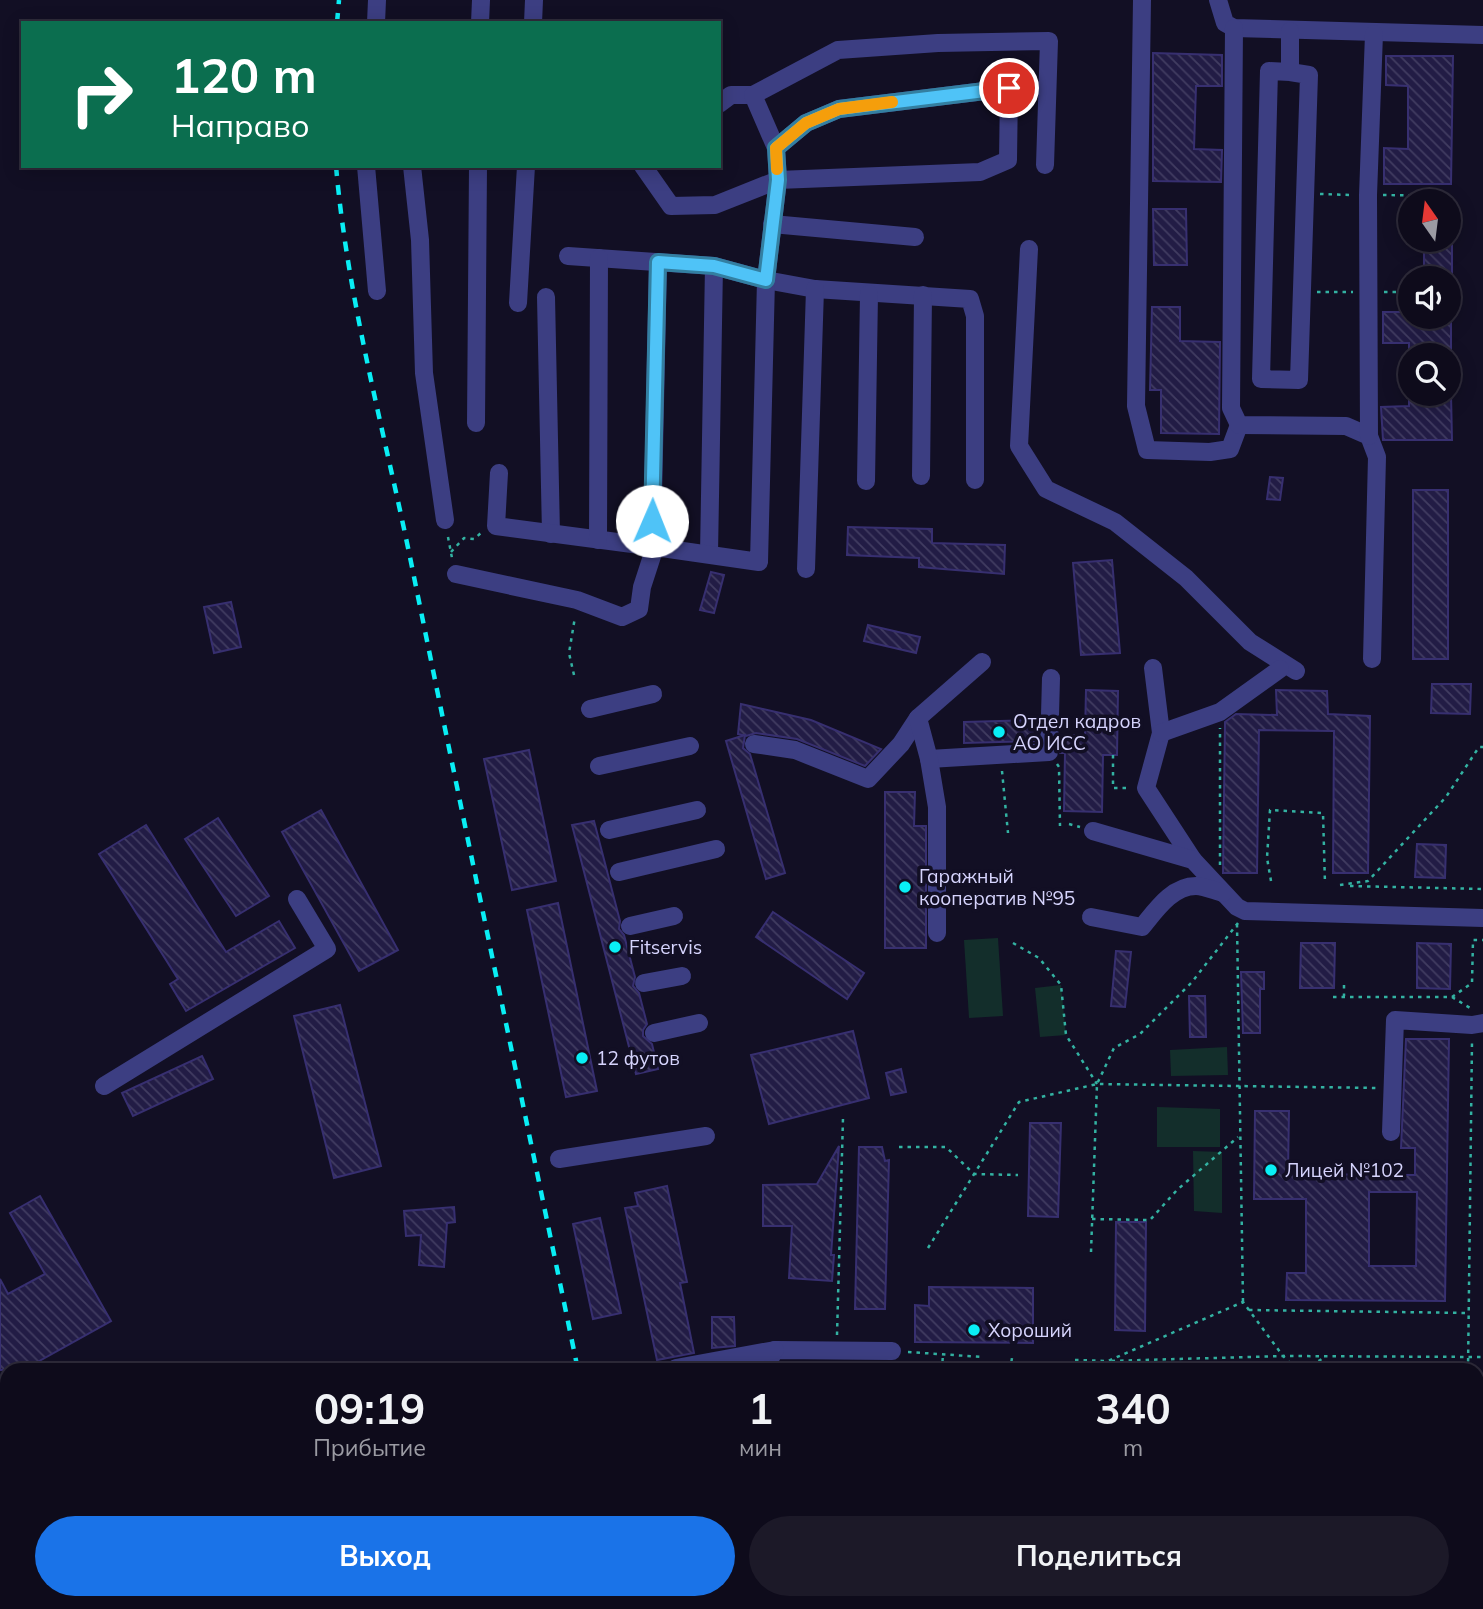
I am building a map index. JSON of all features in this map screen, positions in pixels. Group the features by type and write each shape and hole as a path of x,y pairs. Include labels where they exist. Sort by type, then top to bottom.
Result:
{"lane":[{"path":"376,21 377,0"},
{"path":"480,21 481,0"},
{"path":"533,21 534,0"},
{"path":"1142,0 1136,406 1147,450 1210,452 1230,449 1239,425 1231,408 1234,28"},
{"path":"1218,0 1225,23 1234,28 1483,35"},
{"path":"1290,31 1290,72"},
{"path":"1372,659 1377,457 1368,436 1367,195 1374,34"},
{"path":"721,102 731,95 753,95 838,50 938,43 1049,41 1045,165"},
{"path":"1269,71 1290,72 1309,75 1299,380 1261,379 1269,71"},
{"path":"644,168 671,206 715,205 778,180 980,172 1008,160 1009,88 839,109 806,123 776,148"},
{"path":"499,473 496,526 759,562 766,280 778,180 776,148 753,95"},
{"path":"366,168 377,291"},
{"path":"412,168 420,240 424,373 445,520"},
{"path":"477,423 478,168"},
{"path":"518,303 526,168"},
{"path":"772,224 915,237"},
{"path":"1029,249 1019,446 1046,488 1115,522 1186,578 1250,642 1288,670 1220,712 1161,733"},
{"path":"568,256 714,266 814,289 970,299 975,316 975,480"},
{"path":"598,540 599,258"},
{"path":"456,575 577,600 622,617 639,609 653,547 658,262"},
{"path":"709,554 714,266"},
{"path":"806,569 814,289"},
{"path":"866,481 869,294"},
{"path":"921,476 923,295"},
{"path":"547,297 551,534"},
{"path":"1239,425 1346,426 1368,436"},
{"path":"754,744 795,750 868,779 901,744 918,718 982,662"},
{"path":"1153,668 1161,733 1146,788 1193,860 1237,907 1245,911 1267,912 1483,918"},
{"path":"929,759 1049,752 1051,678"},
{"path":"590,709 653,694"},
{"path":"918,718 929,759 937,807 937,933"},
{"path":"599,766 690,746"},
{"path":"609,830 696,810"},
{"path":"1093,831 1193,860"},
{"path":"619,872 716,849"},
{"path":"1091,917 1142,927 1161,904 1180,889 1196,886 1225,894"},
{"path":"104,1086 327,949 297,899"},
{"path":"630,926 674,916"},
{"path":"644,984 682,976"},
{"path":"1391,1132 1395,1020 1476,1019"},
{"path":"654,1033 699,1023"},
{"path":"559,1159 706,1136"},
{"path":"713,1363 836,1349 892,1351"}],"path":[{"path":"445,520 456,575"},
{"path":"451,552 464,538 474,539"},
{"path":"573,675 569,653 577,600"},
{"path":"1220,712 1220,874"},
{"path":"1483,747 1479,747 1446,797 1368,881 1340,885 1483,890"},
{"path":"1000,754 1008,833"},
{"path":"1113,755 1114,788"},
{"path":"1059,767 1060,825"},
{"path":"1271,881 1267,858 1270,810 1323,814 1325,884"},
{"path":"1091,1252 1097,1084 1114,1048 1140,1034 1192,982 1237,924 1267,912"},
{"path":"1237,924 1243,1302 1290,1363"},
{"path":"1333,997 1452,997 1472,984 1473,940 1483,940"},
{"path":"1013,943 1039,958 1061,985 1066,1035 1097,1084"},
{"path":"1344,985 1344,998"},
{"path":"1452,997 1476,1019 1468,1363"},
{"path":"928,1248 1019,1101 1097,1084 1393,1088"},
{"path":"836,1349 843,1118"},
{"path":"1092,1219 1150,1220 1177,1190 1239,1136"},
{"path":"899,1147 946,1147 974,1174 1018,1175"},
{"path":"1105,1363 1243,1302"},
{"path":"1249,1310 1469,1313"},
{"path":"892,1351 984,1357"},
{"path":"942,1363 943,1353"},
{"path":"1075,1360 1283,1356 1483,1357"},
{"path":"1316,1363 1327,1356"},
{"path":"1011,1363 1012,1359"},
{"path":"1108,1361 1112,1363"}],"green space":[{"path":"998,938 1003,1016 969,1018 964,940"},
{"path":"1061,985 1066,1035 1040,1037 1035,988"},
{"path":"1227,1047 1228,1075 1171,1076 1170,1050"},
{"path":"1157,1107 1220,1109 1220,1147 1157,1147"},
{"path":"1193,1151 1222,1152 1222,1213 1194,1211"},
{"path":"1461,1362 1461,1363 1132,1363"}],"building":[{"path":"1153,53 1222,55 1222,86 1196,86 1194,149 1222,150 1221,182 1153,181"},
{"path":"1386,56 1453,56 1451,184 1384,184 1384,148 1408,149 1408,86 1386,85"},
{"path":"1153,209 1186,209 1187,265 1154,265"},
{"path":"1424,252 1452,252 1452,266 1424,266"},
{"path":"1152,307 1180,307 1180,341 1220,342 1219,434 1161,433 1161,390 1150,390"},
{"path":"1383,312 1398,312 1398,329 1451,329 1451,343 1383,343"},
{"path":"1451,406 1452,440 1383,440 1381,407"},
{"path":"1270,477 1283,478 1280,500 1267,499"},
{"path":"1413,490 1448,490 1448,659 1413,659"},
{"path":"848,527 932,529 932,543 1005,545 1004,574 919,567 919,558 847,555"},
{"path":"1112,560 1120,653 1081,655 1073,563"},
{"path":"711,572 724,575 714,613 700,610"},
{"path":"231,602 241,647 214,653 204,607"},
{"path":"868,625 920,637 916,653 864,641"},
{"path":"1432,684 1471,684 1470,714 1431,713"},
{"path":"1086,690 1118,691 1117,755 1103,755 1102,812 1064,811 1065,753 1060,753 1061,735 1085,735"},
{"path":"1276,690 1327,691 1328,714 1370,716 1368,873 1333,873 1334,731 1259,730 1257,873 1223,873 1225,722 1236,714 1277,715"},
{"path":"741,704 811,720 881,749 865,766 797,739 756,733 746,736 738,734"},
{"name":"Отдел кадров АО ИСС","path":"1035,720 1035,741 964,743 964,722"},
{"path":"745,735 743,748 750,754 785,873 766,879 726,741"},
{"path":"529,750 556,881 512,890 484,759"},
{"name":"Гаражный кооператив №95","path":"885,792 915,792 914,826 926,826 926,948 885,948"},
{"path":"321,810 398,950 359,971 282,832"},
{"path":"218,818 269,896 236,916 185,839"},
{"name":"Fitservis","path":"594,821 620,921 619,929 624,935 635,977 633,986 639,993 647,1024 643,1036 652,1044 658,1069 636,1074 572,825"},
{"path":"146,825 226,952 279,921 295,948 186,1011 170,984 178,979 99,854"},
{"path":"1417,844 1446,845 1445,878 1415,877"},
{"path":"558,903 597,1091 566,1097 527,910"},
{"path":"773,912 864,973 847,999 756,937"},
{"path":"1301,943 1335,943 1334,988 1300,988"},
{"path":"1417,943 1451,944 1450,989 1417,988"},
{"path":"1116,951 1131,952 1125,1007 1111,1006"},
{"path":"1241,972 1264,972 1264,989 1260,989 1260,1033 1243,1033"},
{"path":"1189,996 1205,996 1206,1037 1190,1037"},
{"path":"340,1005 381,1166 334,1178 294,1016"},
{"path":"853,1031 869,1098 769,1124 751,1055"},
{"name":"Лицей №102","path":"1406,1039 1449,1039 1445,1301 1286,1300 1287,1273 1306,1273 1306,1199 1254,1199 1255,1111 1289,1111 1288,1174 1415,1175 1415,1148 1401,1148","holes":["1369,1192 1417,1192 1416,1266 1369,1266"]},
{"path":"202,1056 213,1079 133,1116 122,1093"},
{"path":"901,1069 906,1092 891,1095 886,1073"},
{"path":"1030,1123 1061,1123 1058,1217 1028,1216"},
{"path":"839,1146 831,1255 834,1255 832,1281 789,1278 792,1226 763,1226 763,1185 817,1184"},
{"path":"859,1147 882,1147 885,1161 889,1160 885,1309 855,1309"},
{"path":"667,1186 687,1282 680,1283 694,1353 657,1360 625,1208 638,1206 635,1193"},
{"path":"40,1196 111,1321 36,1363 0,1363 0,1279 8,1294 45,1274 10,1213"},
{"path":"454,1207 455,1222 447,1223 444,1267 419,1265 421,1235 406,1236 404,1211"},
{"path":"600,1218 621,1313 593,1319 573,1224"},
{"path":"1116,1222 1146,1222 1145,1331 1115,1330"},
{"path":"929,1287 1033,1288 1033,1343 915,1342 915,1305 929,1306"},
{"path":"712,1317 734,1317 735,1346 712,1348"}],"railway":[{"path":"337,21 339,0"},
{"path":"336,168 349,269 369,370 577,1363"}],"slow traffic":[{"path":"777,169 776,148 806,123 839,109 892,102"}],"place":[{"name":"Отдел кадров АО ИСС","path":"999,732"},
{"name":"Гаражный кооператив №95","path":"905,887"},
{"name":"Fitservis","path":"615,947"},
{"name":"12 футов","path":"582,1058"},
{"name":"Лицей №102","path":"1271,1170"},
{"name":"Хороший","path":"974,1330"}],"route":[{"path":"652,521 658,262 714,266 766,280 778,180 776,148 806,123 839,109 1009,88"}]}
